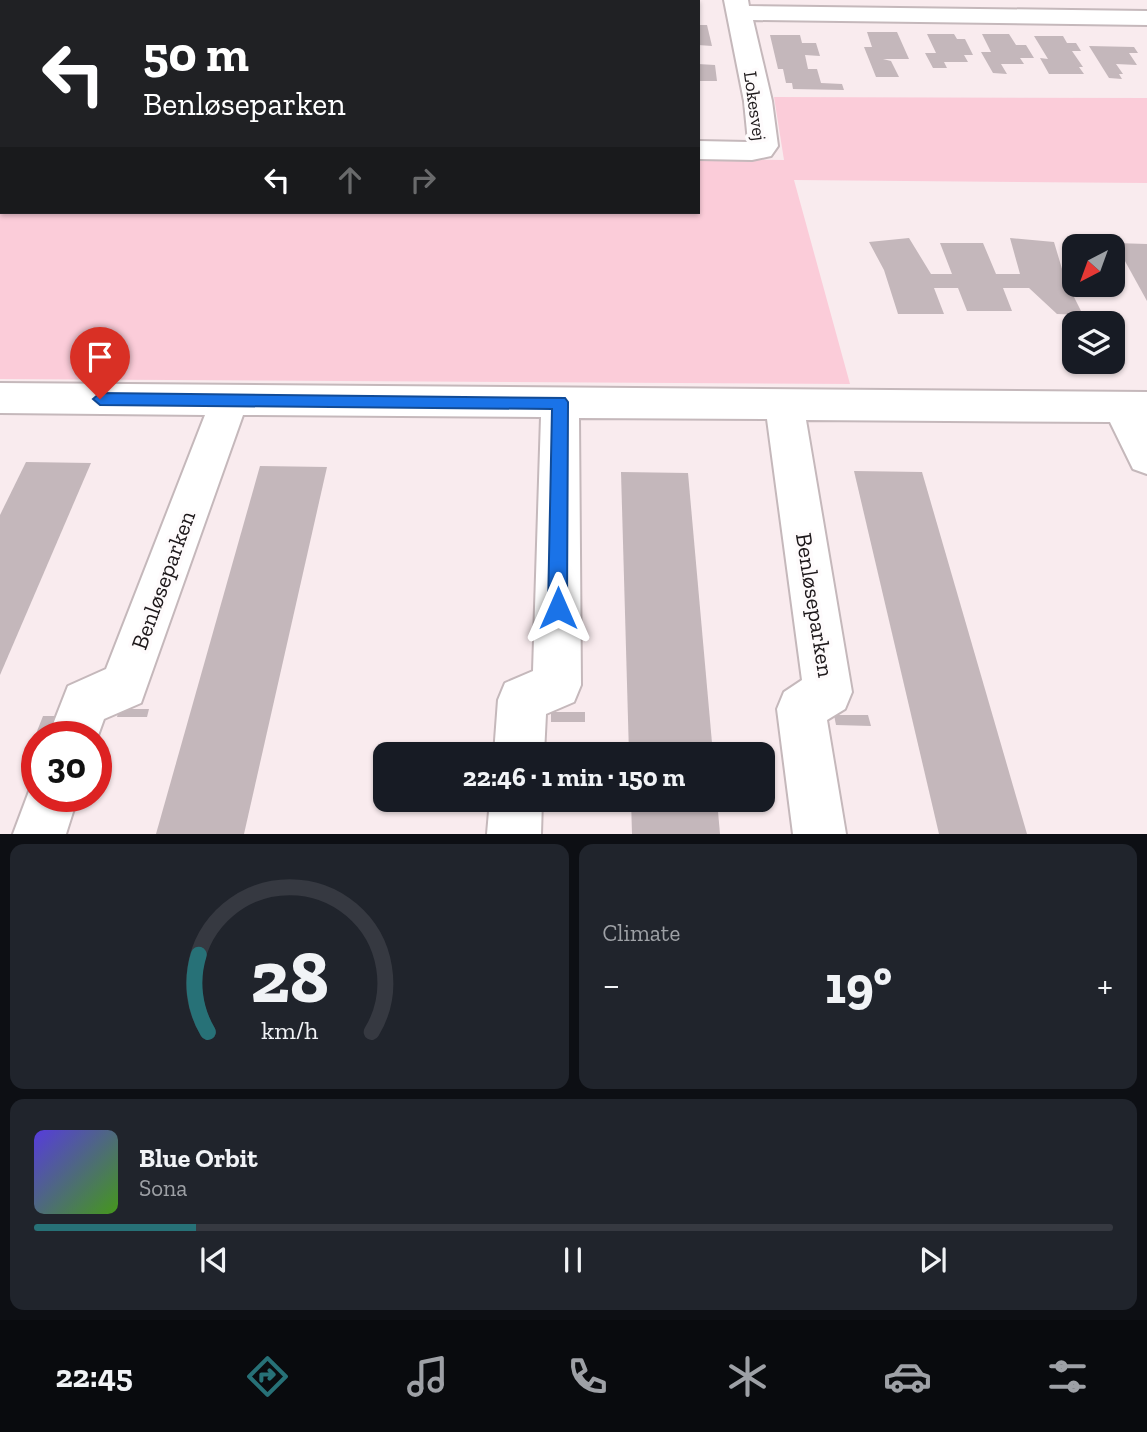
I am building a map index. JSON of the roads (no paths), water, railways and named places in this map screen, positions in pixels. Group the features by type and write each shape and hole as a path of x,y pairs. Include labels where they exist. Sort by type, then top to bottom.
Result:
{"street":[{"path":"737,6 1147,18"},
{"name":"Lokesvej","path":"700,150 752,151 761,150 763,146 758,101 737,6"},
{"name":"Benløseparken","path":"79,721 85,703 124,686 229,401"},
{"path":"520,742 522,699 557,685 560,402"},
{"path":"3,403 560,402 1134,407 1147,457"},
{"name":"Benløseparken","path":"784,404 828,692 801,709 820,834"},
{"path":"39,834 47,812"},
{"path":"514,834 515,812"}]}
